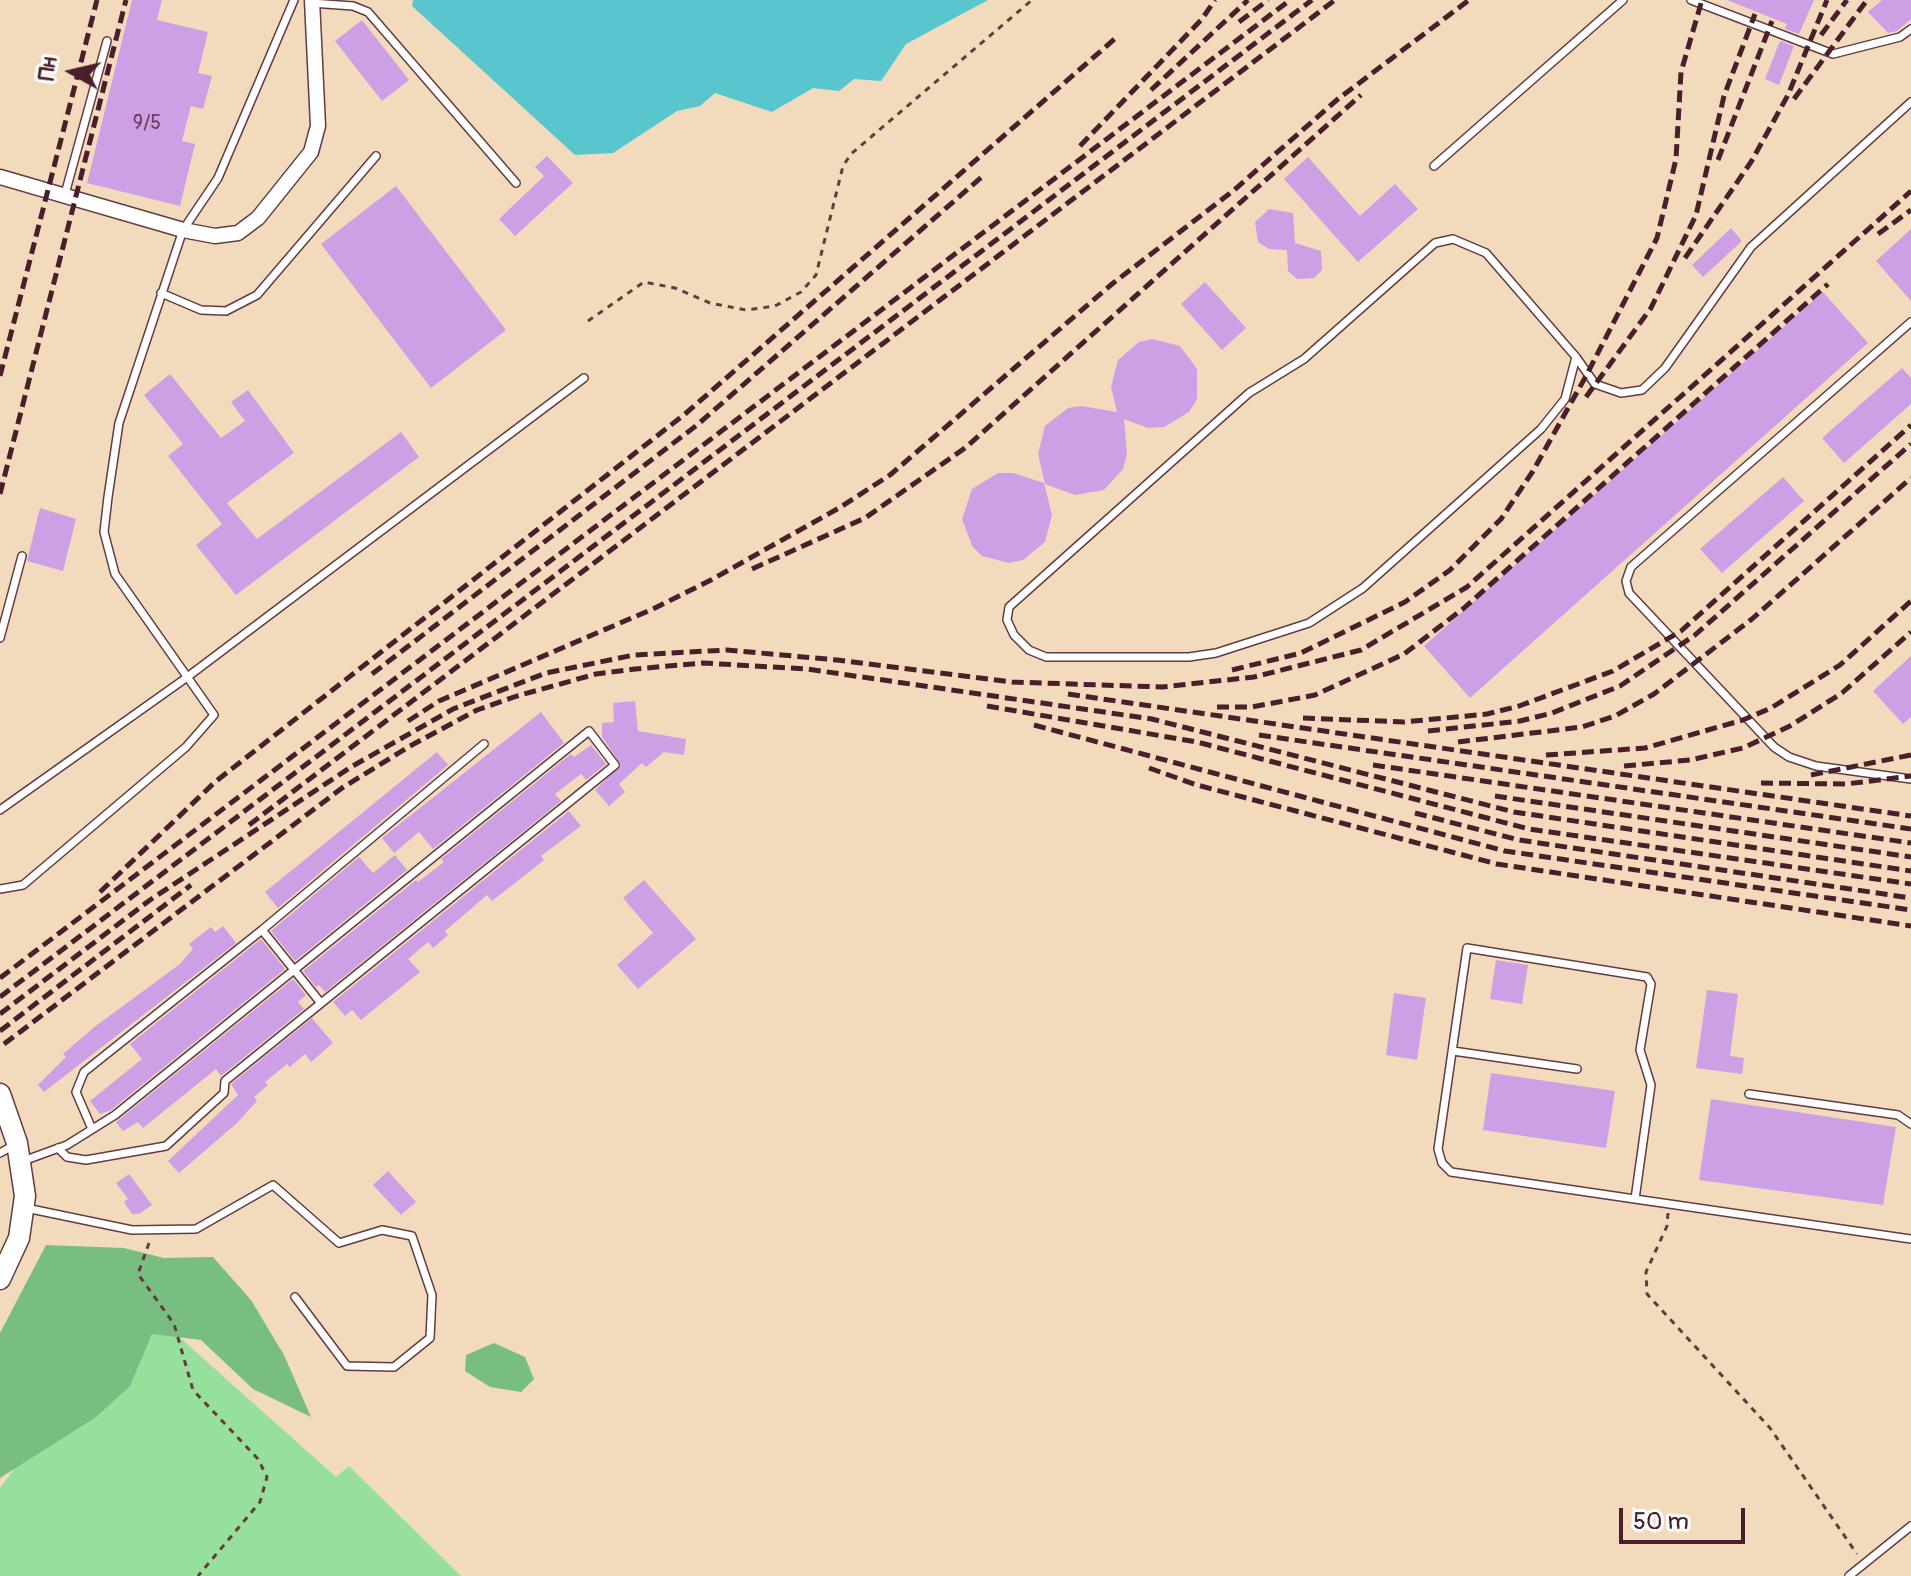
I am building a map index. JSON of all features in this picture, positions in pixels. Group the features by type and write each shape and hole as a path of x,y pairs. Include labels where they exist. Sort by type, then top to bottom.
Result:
{"main road":[{"path":"0,1094 24,1208 15,1250 0,1279"}],"street":[{"path":"0,177 183,230 215,236 238,233 258,218 311,152 318,126 312,1"}],"lane":[{"path":"0,889 23,885 186,747 214,715 115,574 104,532 119,423 183,230 218,178 294,0"},
{"path":"1434,166 1623,0"},
{"path":"1691,0 1833,54 1900,37 1911,29"},
{"path":"312,1 353,6 368,12 516,183"},
{"path":"65,194 107,41"},
{"path":"1576,357 1565,399 1541,429 1363,588 1309,623 1216,653 1174,657 1046,657 1029,650 1014,635 1007,620 1009,607 1249,393 1304,359 1435,243 1453,239 1486,253 1576,357 1595,384 1621,393 1642,390 1665,368 1751,247 1911,102"},
{"path":"161,293 201,310 226,311 257,295 376,156"},
{"path":"1911,322 1631,567 1626,581 1629,593 1774,747 1789,757 1816,766 1911,779"},
{"path":"0,810 186,678 584,378"},
{"path":"0,638 22,556"},
{"path":"13,1152 58,1148 115,1115 589,731 615,765 225,1081 224,1093 166,1146 86,1160 67,1157 58,1148"},
{"path":"92,1129 76,1092 81,1076 262,930 484,744"},
{"path":"262,930 320,1002"},
{"path":"1635,1199 1651,1085 1640,1050 1651,984 1647,977 1467,948 1438,1149 1442,1163 1451,1172 1635,1199 1911,1239"},
{"path":"1453,1051 1577,1069"},
{"path":"1749,1094 1898,1115 1911,1124"},
{"path":"24,1208 152,1232 196,1229 273,1185 339,1243 382,1230 412,1236 432,1295 430,1338 394,1367 347,1366 295,1297"},
{"path":"1849,1576 1911,1526"}],"path":[{"path":"588,321 644,282 675,288 710,303 746,310 775,306 801,292 816,275 843,166 851,154 1032,0"},
{"path":"1670,1204 1667,1226 1646,1272 1647,1294 1770,1428 1864,1564"},
{"path":"152,1232 138,1274 174,1324 193,1390 258,1459 267,1477 260,1502 198,1576"}],"green space":[{"path":"46,1245 124,1248 164,1258 213,1257 251,1300 284,1355 311,1417 253,1389 201,1340 152,1334 130,1386 96,1417 0,1478 0,1333"},
{"path":"140,1302 336,1477 349,1466 461,1576 0,1576 0,1488"},
{"path":"494,1343 525,1357 534,1379 521,1392 490,1387 465,1371 466,1355"}],"water":[{"path":"413,0 988,0 906,44 881,81 854,79 839,91 813,88 772,112 715,93 700,106 677,111 613,153 575,155 412,6"}],"building":[{"path":"132,0 162,0 157,20 208,32 198,73 212,76 203,109 191,106 182,141 195,144 180,206 87,183"},
{"path":"1727,0 1814,0 1799,34 1785,29 1787,24"},
{"path":"1882,0 1911,0 1911,19 1897,31 1888,33 1868,12"},
{"path":"362,20 409,80 382,101 335,41"},
{"path":"1780,41 1794,46 1779,85 1765,79"},
{"path":"547,156 573,183 515,236 499,219 544,176 535,167"},
{"path":"1308,157 1360,216 1395,184 1418,209 1358,262 1284,179"},
{"path":"396,186 506,330 431,388 321,244"},
{"path":"1269,209 1293,213 1295,243 1321,251 1322,270 1314,278 1297,279 1288,271 1287,250 1269,249 1258,242 1255,222"},
{"path":"1731,228 1742,241 1703,277 1692,265"},
{"path":"1911,229 1911,301 1876,261"},
{"path":"1205,282 1246,328 1222,350 1181,304"},
{"path":"1823,292 1868,343 1470,698 1424,646"},
{"path":"1153,339 1180,346 1197,369 1197,399 1189,412 1164,427 1148,428 1124,419 1127,454 1123,469 1104,490 1075,495 1045,484 1038,454 1045,426 1068,408 1082,406 1117,412 1111,387 1118,360 1139,342"},
{"path":"1902,368 1911,378 1911,404 1844,463 1822,438"},
{"path":"170,374 221,438 245,421 231,402 248,390 294,453 227,503 257,539 401,432 419,457 236,595 196,545 222,524 168,456 183,444 144,395"},
{"path":"998,473 1013,473 1044,483 1052,515 1045,542 1023,560 1009,563 982,556 972,546 962,519 972,489"},
{"path":"1783,477 1804,501 1722,573 1700,549"},
{"path":"40,508 76,519 63,571 27,561"},
{"path":"1911,656 1911,717 1903,724 1873,691"},
{"path":"635,701 638,731 686,739 684,755 664,752 646,767 642,763 619,784 625,792 609,806 595,790 621,765 602,737 602,723 614,722 613,703"},
{"path":"541,712 564,743 433,849 419,832 394,853 382,838"},
{"path":"591,745 606,764 586,780 581,774 555,794 561,801 325,992 319,985 316,987 303,971 416,880 418,882 444,862 441,859 571,754 574,757"},
{"path":"437,752 448,765 278,908 265,892"},
{"path":"569,811 581,826 541,856 544,860 492,901 487,895 445,931 448,935 433,948 428,942 408,959 420,972 361,1020 352,1010 345,1016 333,1002"},
{"path":"395,855 407,870 295,961 271,931 359,857 373,873"},
{"path":"644,880 696,939 638,989 617,965 653,933 623,898"},
{"path":"223,926 236,943 44,1092 38,1085 66,1057 63,1054 180,964 193,949 189,944 211,927 215,932"},
{"path":"261,939 285,969 111,1110 100,1114 90,1101 142,1059 130,1044"},
{"path":"1496,960 1528,965 1522,1004 1490,999"},
{"path":"293,979 306,995 298,1002 304,1009 221,1076 216,1069 143,1128 138,1122 123,1131 116,1122"},
{"path":"1707,990 1738,994 1730,1056 1744,1058 1742,1074 1696,1068"},
{"path":"1394,993 1426,998 1417,1060 1386,1055"},
{"path":"312,1018 333,1043 311,1062 305,1054 265,1082 268,1085 254,1097 257,1101 237,1123 179,1173 168,1161 238,1095 231,1084"},
{"path":"1491,1073 1615,1091 1606,1148 1483,1130"},
{"path":"1711,1099 1896,1127 1883,1205 1699,1180"},
{"path":"388,1171 416,1202 401,1215 373,1185"},
{"path":"129,1174 152,1205 139,1214 132,1214 124,1202 128,1199 116,1183"}],"railway":[{"path":"0,376 97,0"},
{"path":"0,494 126,0"},
{"path":"1080,146 1202,19 1215,0"},
{"path":"1151,90 1248,0"},
{"path":"1239,22 1268,0"},
{"path":"0,978 1290,0"},
{"path":"0,997 1312,0"},
{"path":"249,825 1335,0"},
{"path":"408,721 439,701 655,608 711,580 839,508 890,475 1112,284 1233,191 1338,99 1469,0"},
{"path":"1232,670 1301,653 1405,602 1450,570 1501,519 1533,471 1586,376 1657,238 1676,159 1681,72 1702,0"},
{"path":"1685,258 1751,162 1788,95 1827,0"},
{"path":"1821,35 1847,0"},
{"path":"1794,99 1867,0"},
{"path":"1586,397 1651,308 1696,215 1724,96 1755,14"},
{"path":"1718,160 1772,21"},
{"path":"100,892 215,782 685,414 1118,36"},
{"path":"752,569 865,518 965,448 1361,95"},
{"path":"372,674 697,425 984,175"},
{"path":"0,1014 150,900 351,767 453,709 546,673 634,655 727,650 1012,682 1162,687 1254,677 1361,650 1467,587 1911,191"},
{"path":"1878,234 1911,210"},
{"path":"1217,707 1252,707 1315,695 1404,654 1464,608 1828,284"},
{"path":"1303,718 1404,722 1487,714 1519,706 1613,671 1681,631 1911,425"},
{"path":"1428,731 1520,721 1552,713 1620,686 1695,635 1911,444"},
{"path":"1458,742 1582,727 1615,716 1654,694 1752,619 1911,478"},
{"path":"1546,755 1645,748 1743,720 1771,708 1840,665 1911,601"},
{"path":"1624,766 1690,760 1743,748 1790,726 1842,693 1911,632"},
{"path":"4,1044 342,788 410,746 477,710 517,696 596,674 635,669 703,663 807,669 1152,719 1514,812 1911,871"},
{"path":"1068,694 1911,816"},
{"path":"987,706 1197,742 1529,829 1911,884"},
{"path":"1034,725 1505,851 1911,910"},
{"path":"1259,735 1911,829"},
{"path":"1811,775 1911,755"},
{"path":"1373,765 1911,843"},
{"path":"1149,768 1197,785 1497,864 1911,926"},
{"path":"1761,783 1846,784 1911,776"},
{"path":"1495,796 1911,857"},
{"path":"1415,813 1519,840 1911,898"},
{"path":"0,1031 191,885"}]}
